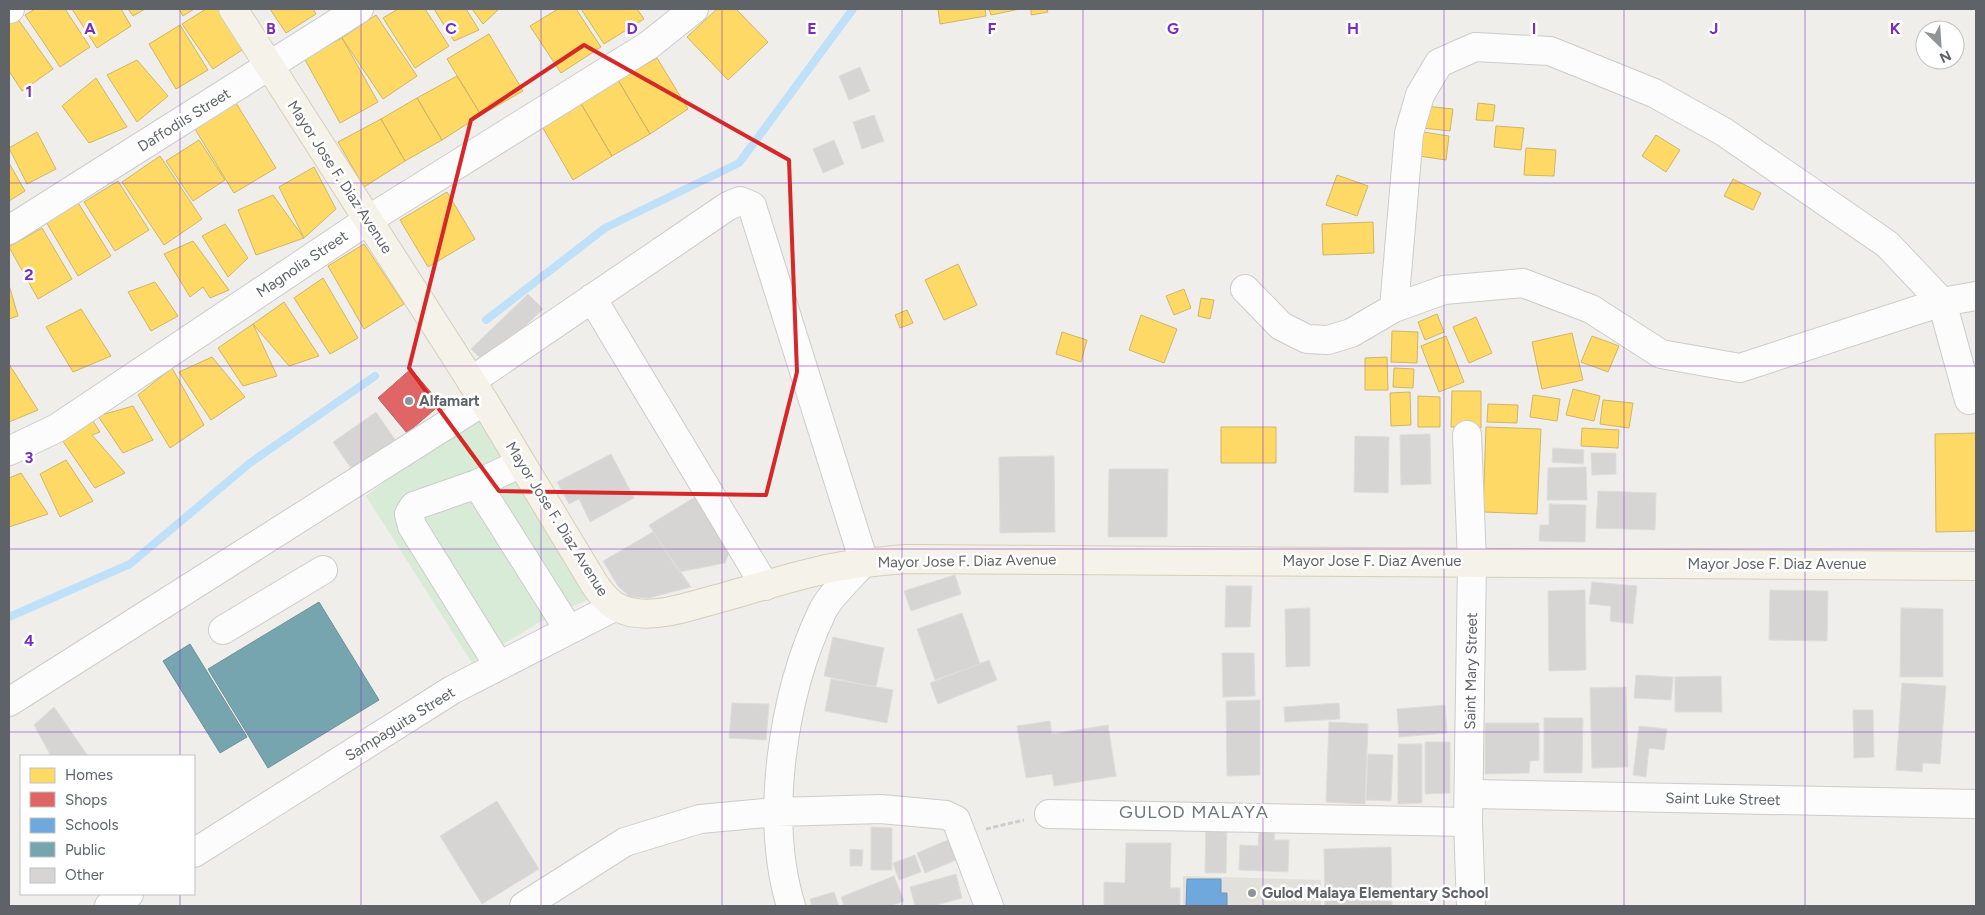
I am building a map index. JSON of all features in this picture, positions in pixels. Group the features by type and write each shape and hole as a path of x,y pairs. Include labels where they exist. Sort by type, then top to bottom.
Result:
{"main road":[{"name":"Mayor Jose F. Diaz Avenue","path":"233,9 477,391 595,585 604,598 614,606 631,612 652,613 682,608 827,569 864,562 907,559 1976,566"}],"street":[{"name":"Daffodils Street","path":"9,230 359,9"},
{"name":"Magnolia Street","path":"9,451 57,428 368,220 649,45 677,25 694,9"},
{"path":"1394,308 1409,133 1420,95 1439,63 1475,47 1550,51 1654,93 1724,132 1887,244 1942,302 1969,400"},
{"path":"9,702 477,391 592,298 728,206 740,201 752,206 864,562 822,610 796,680 780,774 777,812 786,890 791,906"},
{"path":"1246,289 1281,326 1307,339 1328,340 1351,333 1394,308 1444,290 1523,284 1591,309 1661,354 1740,368 1942,302 1976,296"},
{"path":"592,298 765,586"},
{"name":"Saint Mary Street","path":"1467,435 1472,562 1470,794 1468,822 1471,906"},
{"path":"499,666 412,526 409,514 414,506 477,484 521,463"},
{"path":"477,484 569,630"},
{"path":"223,630 323,570"},
{"name":"Sampaguita Street","path":"195,852 452,690 614,606"},
{"name":"Saint Luke Street","path":"1470,794 1976,804"},
{"path":"524,906 625,842 700,819 777,812 881,809 946,815 956,820 989,906"},
{"path":"1049,814 1468,822"},
{"path":"109,906 127,895"}],"path":[{"path":"962,834 1049,814"}],"highlighted area":[{"path":"584,45 789,160 797,372 766,495 499,491 409,368 471,120"}],"shaded area":[{"name":"Gulod Malaya Elementary School","path":"1183,876 1321,880 1321,906 1183,906"}],"green space":[{"path":"467,421 488,422 595,597 550,616 472,663 366,496"}],"building: Homes":[{"path":"35,9 65,9 90,47 60,67 25,15"},
{"path":"72,9 121,9 131,26 97,48"},
{"path":"128,9 145,9 133,16"},
{"path":"179,9 194,9 183,16"},
{"path":"206,9 227,9 251,44 213,69 182,24"},
{"path":"270,9 313,9 316,14 286,33"},
{"path":"398,9 425,9 449,46 415,68 383,18"},
{"path":"434,9 466,9 479,30 454,41"},
{"path":"472,9 499,9 483,24"},
{"path":"558,9 576,9 601,47 561,73 530,26"},
{"path":"581,9 637,9 644,19 604,44"},
{"path":"717,9 736,9 768,42 728,80 687,37"},
{"path":"938,9 985,9 986,16 940,24"},
{"path":"989,9 1020,9 991,15"},
{"path":"1031,9 1047,9 1048,12 1031,15"},
{"path":"15,15 53,69 22,91 9,71 9,19"},
{"path":"376,15 417,76 383,99 342,38"},
{"path":"180,25 208,70 176,89 149,44"},
{"path":"489,34 523,91 481,115 447,59"},
{"path":"342,38 378,102 340,123 304,58"},
{"path":"657,58 688,109 650,134 618,80"},
{"path":"137,60 168,96 137,122 107,75"},
{"path":"457,76 481,115 442,140 417,98"},
{"path":"96,78 127,127 89,143 62,106"},
{"path":"618,80 650,134 612,156 580,102"},
{"path":"417,98 442,140 405,161 381,119"},
{"path":"580,102 612,156 573,180 540,123"},
{"path":"236,103 276,168 234,193 195,129"},
{"path":"1478,103 1495,105 1493,121 1476,120"},
{"path":"1425,106 1453,109 1450,131 1422,128"},
{"path":"381,119 405,161 364,187 338,142"},
{"path":"1496,126 1524,128 1521,150 1494,147"},
{"path":"37,132 56,169 27,184 9,148"},
{"path":"1423,132 1449,136 1446,160 1419,156"},
{"path":"1656,135 1680,150 1666,172 1642,156"},
{"path":"199,140 225,180 193,201 166,161"},
{"path":"1526,148 1556,150 1554,176 1524,175"},
{"path":"160,156 202,219 164,245 122,182"},
{"path":"9,163 25,191 9,201"},
{"path":"314,167 336,209 304,238 279,187"},
{"path":"1337,175 1368,186 1357,216 1326,205"},
{"path":"1733,179 1761,193 1753,210 1724,196"},
{"path":"118,181 149,230 115,251 84,202"},
{"path":"447,192 475,239 428,267 400,220"},
{"path":"273,195 304,238 256,255 238,210"},
{"path":"77,201 111,256 78,276 45,220"},
{"path":"1373,222 1374,253 1323,255 1322,224"},
{"path":"225,224 248,258 228,277 202,236"},
{"path":"42,228 72,279 38,299 9,247"},
{"path":"193,241 229,290 210,298 203,287 190,297 164,254"},
{"path":"364,244 404,304 364,329 328,266"},
{"path":"958,264 977,305 944,320 925,280"},
{"path":"323,278 358,338 330,354 294,298"},
{"path":"155,282 178,316 151,331 128,292"},
{"path":"9,285 18,316 9,319"},
{"path":"1184,289 1191,308 1174,315 1166,296"},
{"path":"1201,298 1214,300 1210,319 1198,316"},
{"path":"284,302 319,356 289,366 253,324"},
{"path":"81,309 111,356 73,372 46,327"},
{"path":"907,310 913,323 900,328 895,315"},
{"path":"1437,314 1444,332 1425,340 1418,322"},
{"path":"1141,315 1177,329 1164,363 1129,350"},
{"path":"1476,317 1492,353 1469,363 1453,327"},
{"path":"253,324 277,376 243,386 218,348"},
{"path":"1392,331 1418,332 1417,363 1391,362"},
{"path":"1062,332 1087,340 1081,362 1056,354"},
{"path":"1572,333 1583,380 1542,389 1532,342"},
{"path":"1446,336 1464,382 1439,392 1421,346"},
{"path":"1592,336 1619,346 1608,372 1581,362"},
{"path":"212,357 245,397 211,420 179,372"},
{"path":"1387,357 1388,390 1365,390 1365,358"},
{"path":"9,364 38,410 9,422"},
{"path":"172,368 204,425 170,448 138,395"},
{"path":"1394,368 1414,369 1413,388 1393,387"},
{"path":"1573,389 1600,396 1594,421 1566,415"},
{"path":"1452,391 1481,391 1481,428 1451,427"},
{"path":"1410,392 1411,425 1391,426 1390,393"},
{"path":"1533,395 1560,399 1557,421 1530,417"},
{"path":"1418,396 1440,397 1440,427 1418,427"},
{"path":"1603,400 1633,403 1629,428 1600,424"},
{"path":"1488,404 1518,405 1517,423 1487,422"},
{"path":"133,406 153,440 123,453 98,416"},
{"path":"89,415 100,432 92,435 125,473 95,488 62,440"},
{"path":"1221,427 1276,427 1276,463 1221,463"},
{"path":"1486,427 1541,429 1537,514 1483,512"},
{"path":"1582,428 1619,430 1618,448 1581,446"},
{"path":"1976,433 1976,531 1936,532 1935,434"},
{"path":"66,460 93,501 60,517 40,474"},
{"path":"21,473 48,514 9,527 9,478"}],"building: Shops":[{"name":"Alfamart","path":"411,369 441,404 407,433 378,398"}],"building: Schools":[{"path":"1187,879 1221,879 1221,893 1227,893 1227,906 1186,906"}],"building: Public":[{"path":"319,602 379,700 268,768 208,669"},
{"path":"190,644 247,737 220,753 163,661"}],"building: Other":[{"path":"860,67 870,91 849,100 839,76"},
{"path":"874,115 884,141 862,149 853,122"},
{"path":"834,140 844,164 823,173 813,149"},
{"path":"528,294 543,309 486,364 471,349"},
{"path":"376,412 398,444 355,474 333,442"},
{"path":"1430,434 1431,484 1401,485 1400,435"},
{"path":"1355,436 1389,437 1388,493 1354,492"},
{"path":"1553,448 1584,450 1583,464 1552,462"},
{"path":"1591,453 1616,453 1616,474 1592,475"},
{"path":"611,454 634,498 590,522 579,499 569,504 557,482"},
{"path":"1054,456 1055,532 1000,533 999,457"},
{"path":"1586,467 1587,500 1547,500 1548,468"},
{"path":"1109,469 1168,469 1167,537 1108,537"},
{"path":"1598,491 1656,493 1655,530 1596,528"},
{"path":"700,494 731,548 725,563 679,572 649,525"},
{"path":"1549,504 1586,505 1585,542 1539,541 1540,525 1549,525"},
{"path":"653,532 691,587 649,598 630,597 618,586 603,561"},
{"path":"955,575 961,594 911,611 904,591"},
{"path":"1592,582 1637,586 1633,624 1610,621 1611,606 1589,604"},
{"path":"1226,586 1252,586 1250,627 1225,627"},
{"path":"1585,590 1586,670 1549,671 1548,591"},
{"path":"1770,590 1828,591 1827,641 1769,640"},
{"path":"1310,608 1310,666 1286,667 1285,609"},
{"path":"1901,608 1943,609 1943,677 1900,677"},
{"path":"962,613 980,664 935,680 917,629"},
{"path":"833,637 884,648 876,687 824,676"},
{"path":"1222,653 1254,653 1255,696 1223,697"},
{"path":"989,660 997,680 938,704 930,683"},
{"path":"1636,675 1673,677 1671,700 1634,698"},
{"path":"1721,676 1722,712 1675,712 1675,677"},
{"path":"831,679 893,690 887,723 825,711"},
{"path":"1902,683 1946,686 1940,764 1923,763 1922,772 1896,770"},
{"path":"1626,687 1628,767 1592,768 1590,688"},
{"path":"1260,700 1260,775 1227,776 1226,701"},
{"path":"732,703 769,704 766,740 729,738"},
{"path":"1339,703 1340,719 1285,722 1284,707"},
{"path":"1445,705 1447,733 1399,737 1397,709"},
{"path":"54,707 87,755 50,755 34,725"},
{"path":"1853,710 1873,710 1874,757 1854,758"},
{"path":"1544,718 1583,718 1582,773 1544,773"},
{"path":"1050,721 1052,734 1108,725 1116,776 1054,786 1052,774 1026,778 1017,726"},
{"path":"1329,722 1368,724 1365,804 1326,802"},
{"path":"1485,723 1539,723 1539,760 1530,761 1529,773 1485,774"},
{"path":"1639,726 1667,729 1664,750 1649,748 1646,777 1633,775"},
{"path":"1425,742 1450,742 1450,793 1425,794"},
{"path":"1398,744 1422,744 1422,803 1398,804"},
{"path":"1368,754 1393,755 1391,801 1366,800"},
{"path":"497,801 539,869 482,904 440,836"},
{"path":"1206,821 1227,822 1226,873 1205,873"},
{"path":"871,827 892,828 892,870 871,870"},
{"path":"1259,831 1275,831 1274,840 1289,840 1288,872 1239,870 1240,845 1258,846"},
{"path":"948,840 956,860 925,873 917,853"},
{"path":"1126,843 1171,843 1170,888 1180,888 1180,906 1104,906 1104,882 1125,883"},
{"path":"1391,847 1392,906 1325,906 1324,849"},
{"path":"850,849 863,850 862,866 850,866"},
{"path":"915,855 921,872 899,880 893,863"},
{"path":"956,874 962,898 933,906 915,906 910,887"},
{"path":"894,876 904,901 890,906 844,906 841,897"},
{"path":"834,892 839,906 812,906 810,899"}],"waterway":[{"path":"486,320 605,228 739,163 853,9"},
{"path":"9,617 130,564 250,463 375,376"}],"place":[{"name":"Alfamart","path":"409,401"},
{"name":"Gulod Malaya Elementary School","path":"1252,893"}],"district":[{"name":"GULOD MALAYA","path":"1194,812"}]}
